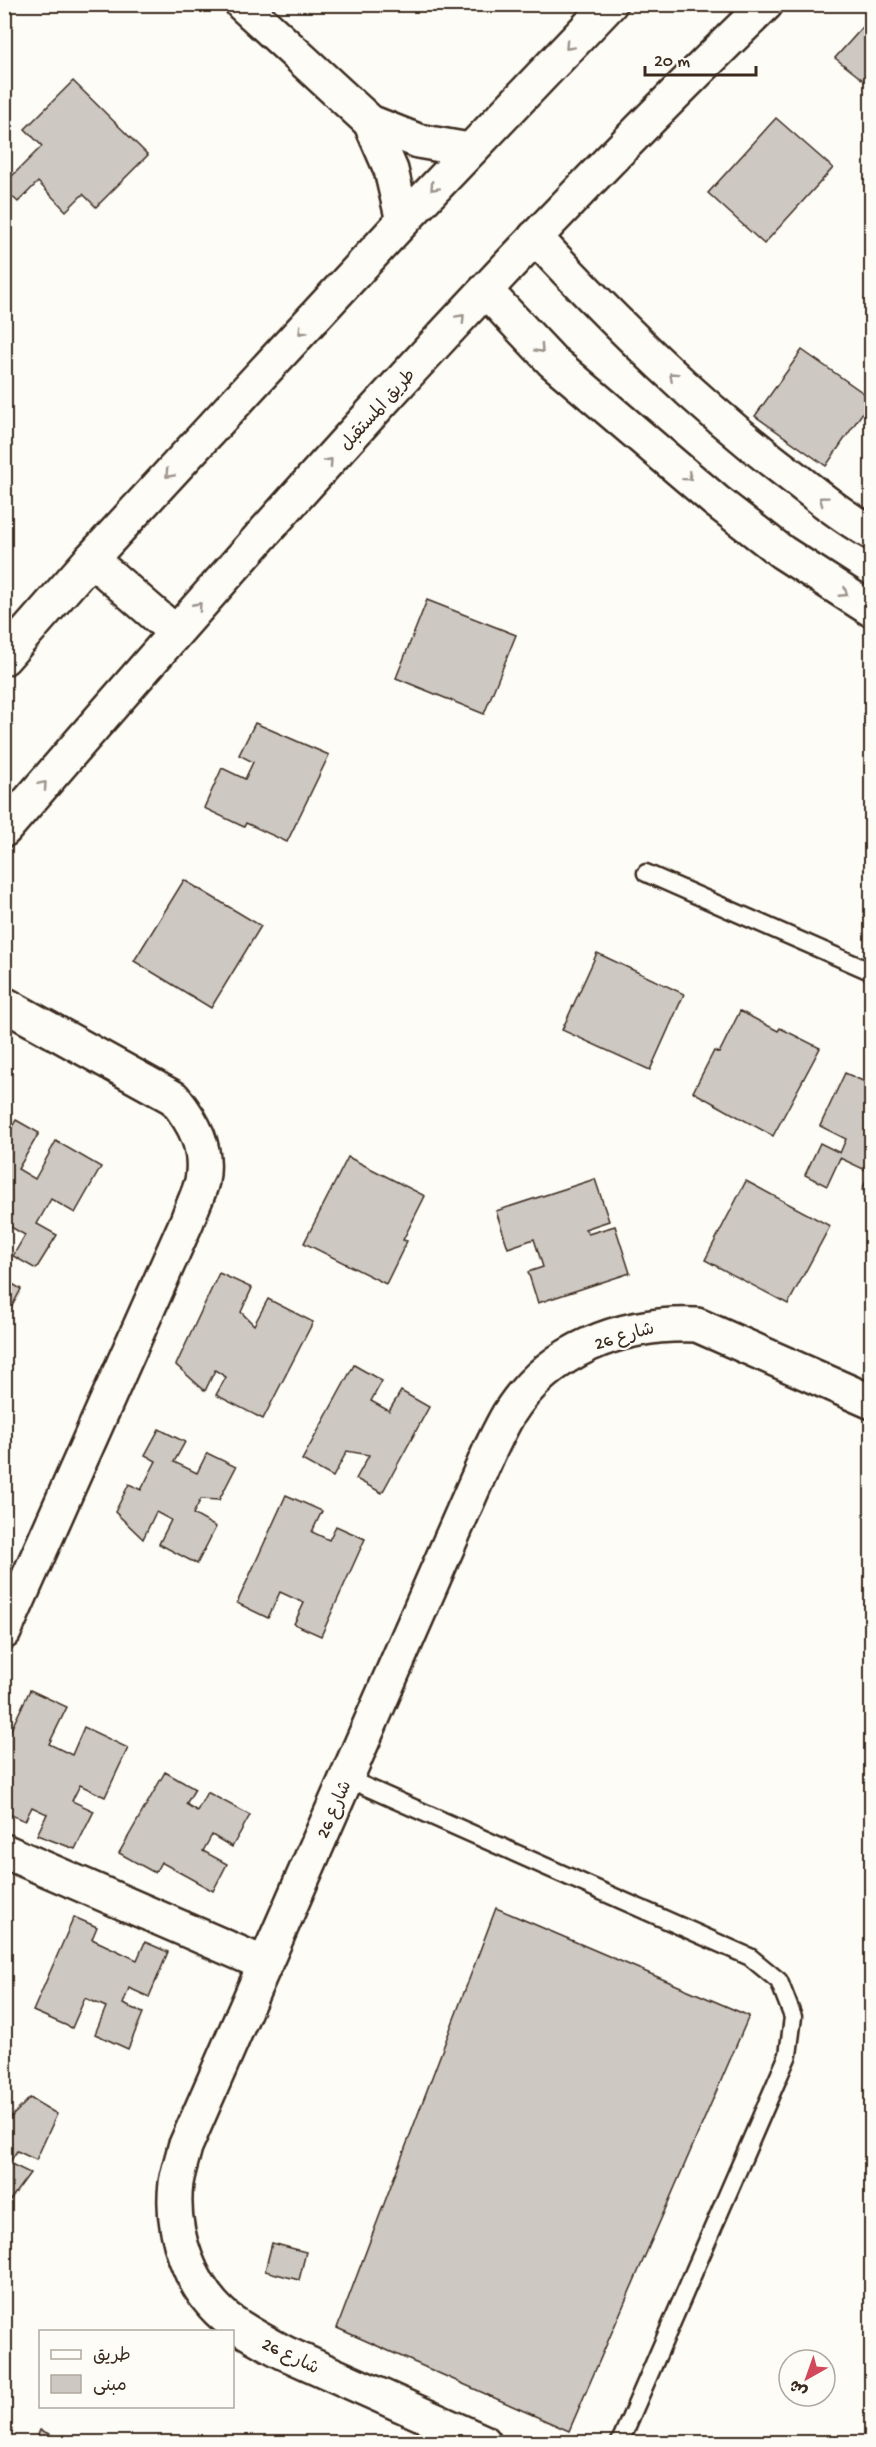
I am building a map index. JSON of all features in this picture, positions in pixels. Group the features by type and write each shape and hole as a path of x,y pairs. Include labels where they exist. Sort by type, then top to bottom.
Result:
{"street":[{"path":"242,4 370,122 418,141 469,150"},
{"path":"4,658 91,559 403,221 609,4"},
{"name":"طريق المستقبل","path":"4,830 175,632 535,237 766,4"},
{"path":"370,122 391,170 403,221"},
{"path":"535,237 597,304 749,445 851,521 872,533"},
{"path":"486,291 552,361 716,501 782,552 872,610"},
{"path":"91,559 175,632"},
{"path":"4,1005 174,1098 193,1122 203,1151 202,1181 186,1221 4,1632"},
{"name":"شارع 26","path":"474,2440 258,2339 227,2318 202,2290 185,2257 176,2221 176,2183 185,2147 489,1452 508,1415 533,1383 566,1357 602,1338 641,1327 669,1324 697,1325 872,1402"},
{"path":"4,1851 265,1964"}],"lane":[{"path":"646,873 872,972"},
{"path":"346,1778 750,1957 779,1982 793,2017 788,2055 620,2442"}],"building":[{"path":"872,17 872,87 835,58"},
{"path":"73,81 148,155 96,207 83,194 66,211 38,182 18,202 4,189 4,184 42,146 25,129"},
{"path":"776,118 833,168 764,244 708,193"},
{"path":"802,350 872,399 826,466 755,416"},
{"path":"427,600 516,635 484,714 396,678"},
{"path":"255,723 329,755 287,842 246,823 244,827 204,808 222,768 245,779 253,762 239,755"},
{"path":"184,880 261,926 211,1008 134,961"},
{"path":"597,953 684,994 650,1070 562,1030"},
{"path":"740,1011 778,1031 780,1028 820,1048 773,1136 693,1092 714,1051 719,1053"},
{"path":"845,1073 872,1085 872,1118 866,1129 872,1131 872,1195 862,1190 870,1172 840,1158 827,1186 805,1175 820,1143 840,1153 846,1139 820,1126"},
{"path":"16,1120 39,1133 18,1169 35,1179 56,1141 101,1167 75,1213 51,1199 37,1224 57,1235 36,1269 13,1256 25,1235 4,1223 4,1141"},
{"path":"348,1157 425,1196 403,1240 407,1241 386,1284 304,1243"},
{"path":"595,1179 609,1221 585,1229 588,1234 615,1226 630,1273 538,1303 528,1272 543,1267 534,1239 508,1248 496,1211"},
{"path":"746,1181 830,1226 788,1304 705,1260"},
{"path":"219,1273 252,1288 241,1312 254,1325 268,1299 313,1322 263,1419 216,1395 226,1377 215,1370 205,1391 176,1365"},
{"path":"4,1279 21,1289 9,1312 4,1309"},
{"path":"354,1365 382,1381 371,1401 389,1411 401,1391 429,1407 382,1493 356,1479 369,1455 347,1451 333,1477 302,1460"},
{"path":"159,1429 185,1442 174,1462 197,1473 207,1453 236,1467 219,1500 201,1499 193,1514 216,1527 197,1564 159,1544 171,1520 156,1512 143,1539 115,1512 129,1484 141,1490 156,1461 145,1455"},
{"path":"286,1495 322,1511 312,1532 329,1540 336,1526 365,1539 321,1636 294,1624 304,1603 280,1592 268,1618 237,1603"},
{"path":"30,1690 67,1707 49,1744 72,1755 84,1727 128,1748 105,1797 80,1785 72,1801 94,1811 75,1849 37,1835 47,1814 32,1807 25,1821 4,1812 4,1744"},
{"path":"165,1772 195,1789 186,1804 197,1811 207,1792 250,1815 232,1847 212,1835 203,1851 227,1864 213,1891 161,1862 155,1873 119,1853"},
{"path":"496,1908 749,2016 569,2431 337,2328"},
{"path":"74,1917 97,1927 92,1939 137,1960 145,1942 168,1952 149,1997 129,1988 123,2004 143,2013 128,2049 95,2034 106,2007 85,1998 72,2028 33,2011"},
{"path":"30,2098 57,2114 36,2160 17,2151 9,2163 30,2173 5,2207 4,2116 9,2119"},
{"path":"272,2243 306,2252 299,2280 265,2271"},
{"path":"40,2430 68,2442 35,2442"}]}
